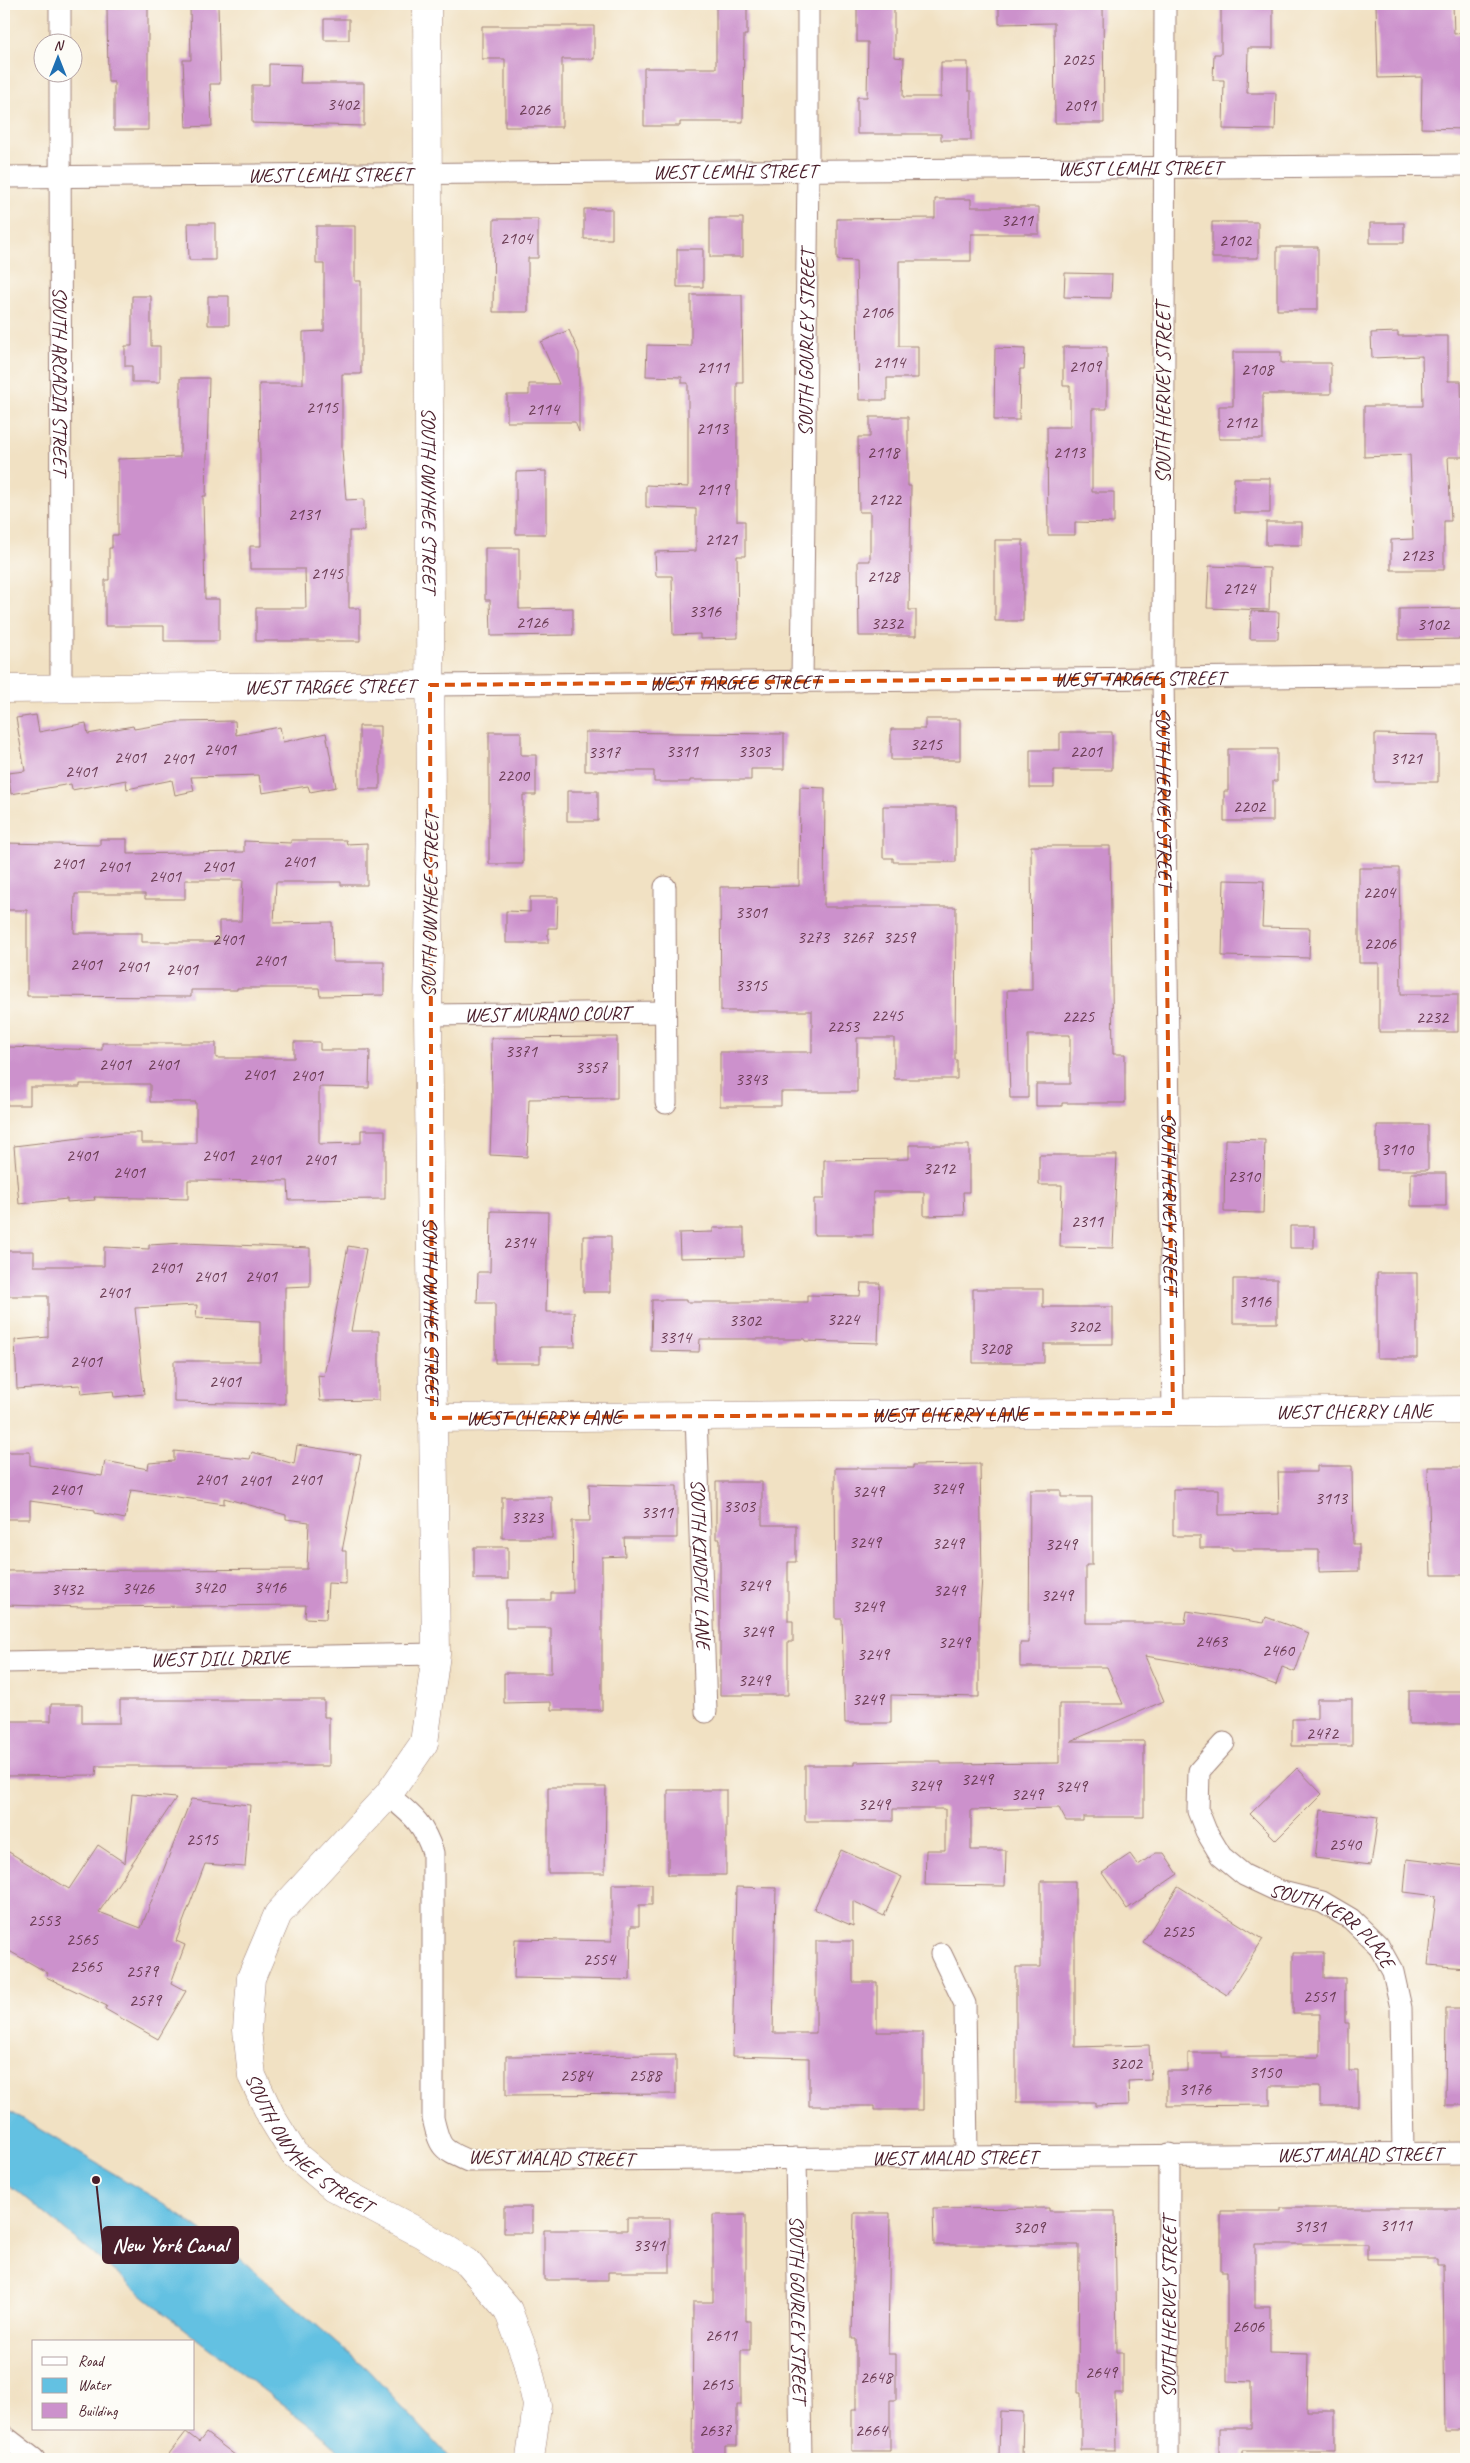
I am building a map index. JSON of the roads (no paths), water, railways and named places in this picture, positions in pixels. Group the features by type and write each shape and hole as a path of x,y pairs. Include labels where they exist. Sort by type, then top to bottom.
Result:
{"street":[{"path":"60,4 60,32"},
{"name":"SOUTH OWYHEE STREET","path":"427,4 430,685 428,1015 436,1654 424,1743 388,1795 278,1914 251,1978 247,2030 252,2076 272,2118 294,2154 332,2187 422,2234 467,2262 508,2310 526,2358 537,2405 530,2459"},
{"name":"SOUTH GOURLEY STREET","path":"802,682 808,4"},
{"name":"SOUTH HERVEY STREET","path":"1165,4 1163,168 1163,678 1173,1412"},
{"name":"SOUTH ARCADIA STREET","path":"60,82 61,688"},
{"name":"WEST LEMHI STREET","path":"4,176 1466,166"},
{"name":"WEST TARGEE STREET","path":"4,689 1466,675"},
{"path":"665,887 666,1103"},
{"name":"WEST MURANO COURT","path":"428,1015 666,1012"},
{"name":"WEST CHERRY LANE","path":"432,1418 1466,1410"},
{"name":"SOUTH KINDFUL LANE","path":"696,1415 706,1712"},
{"name":"WEST DILL DRIVE","path":"4,1662 436,1654"},
{"name":"SOUTH KERR PLACE","path":"1224,1743 1199,1772 1198,1811 1206,1831 1221,1856 1244,1875 1278,1891 1322,1902 1352,1919 1378,1945 1393,1972 1402,2008 1403,2153"},
{"name":"WEST MALAD STREET","path":"388,1795 418,1821 427,1836 433,1853 433,2118 437,2135 446,2152 468,2161 1466,2153"},
{"path":"941,1954 965,2004 967,2156"},
{"name":"SOUTH HERVEY STREET","path":"1168,2459 1170,2154"},
{"name":"SOUTH GOURLEY STREET","path":"796,2158 801,2459"},
{"path":"4,2436 34,2459"}],"water":[{"path":"4,2108 158,2200 236,2255 367,2369 451,2459 348,2459 318,2432 166,2315 18,2191 4,2183"}],"place":[{"name":"New York Canal","path":"96,2180"}]}
